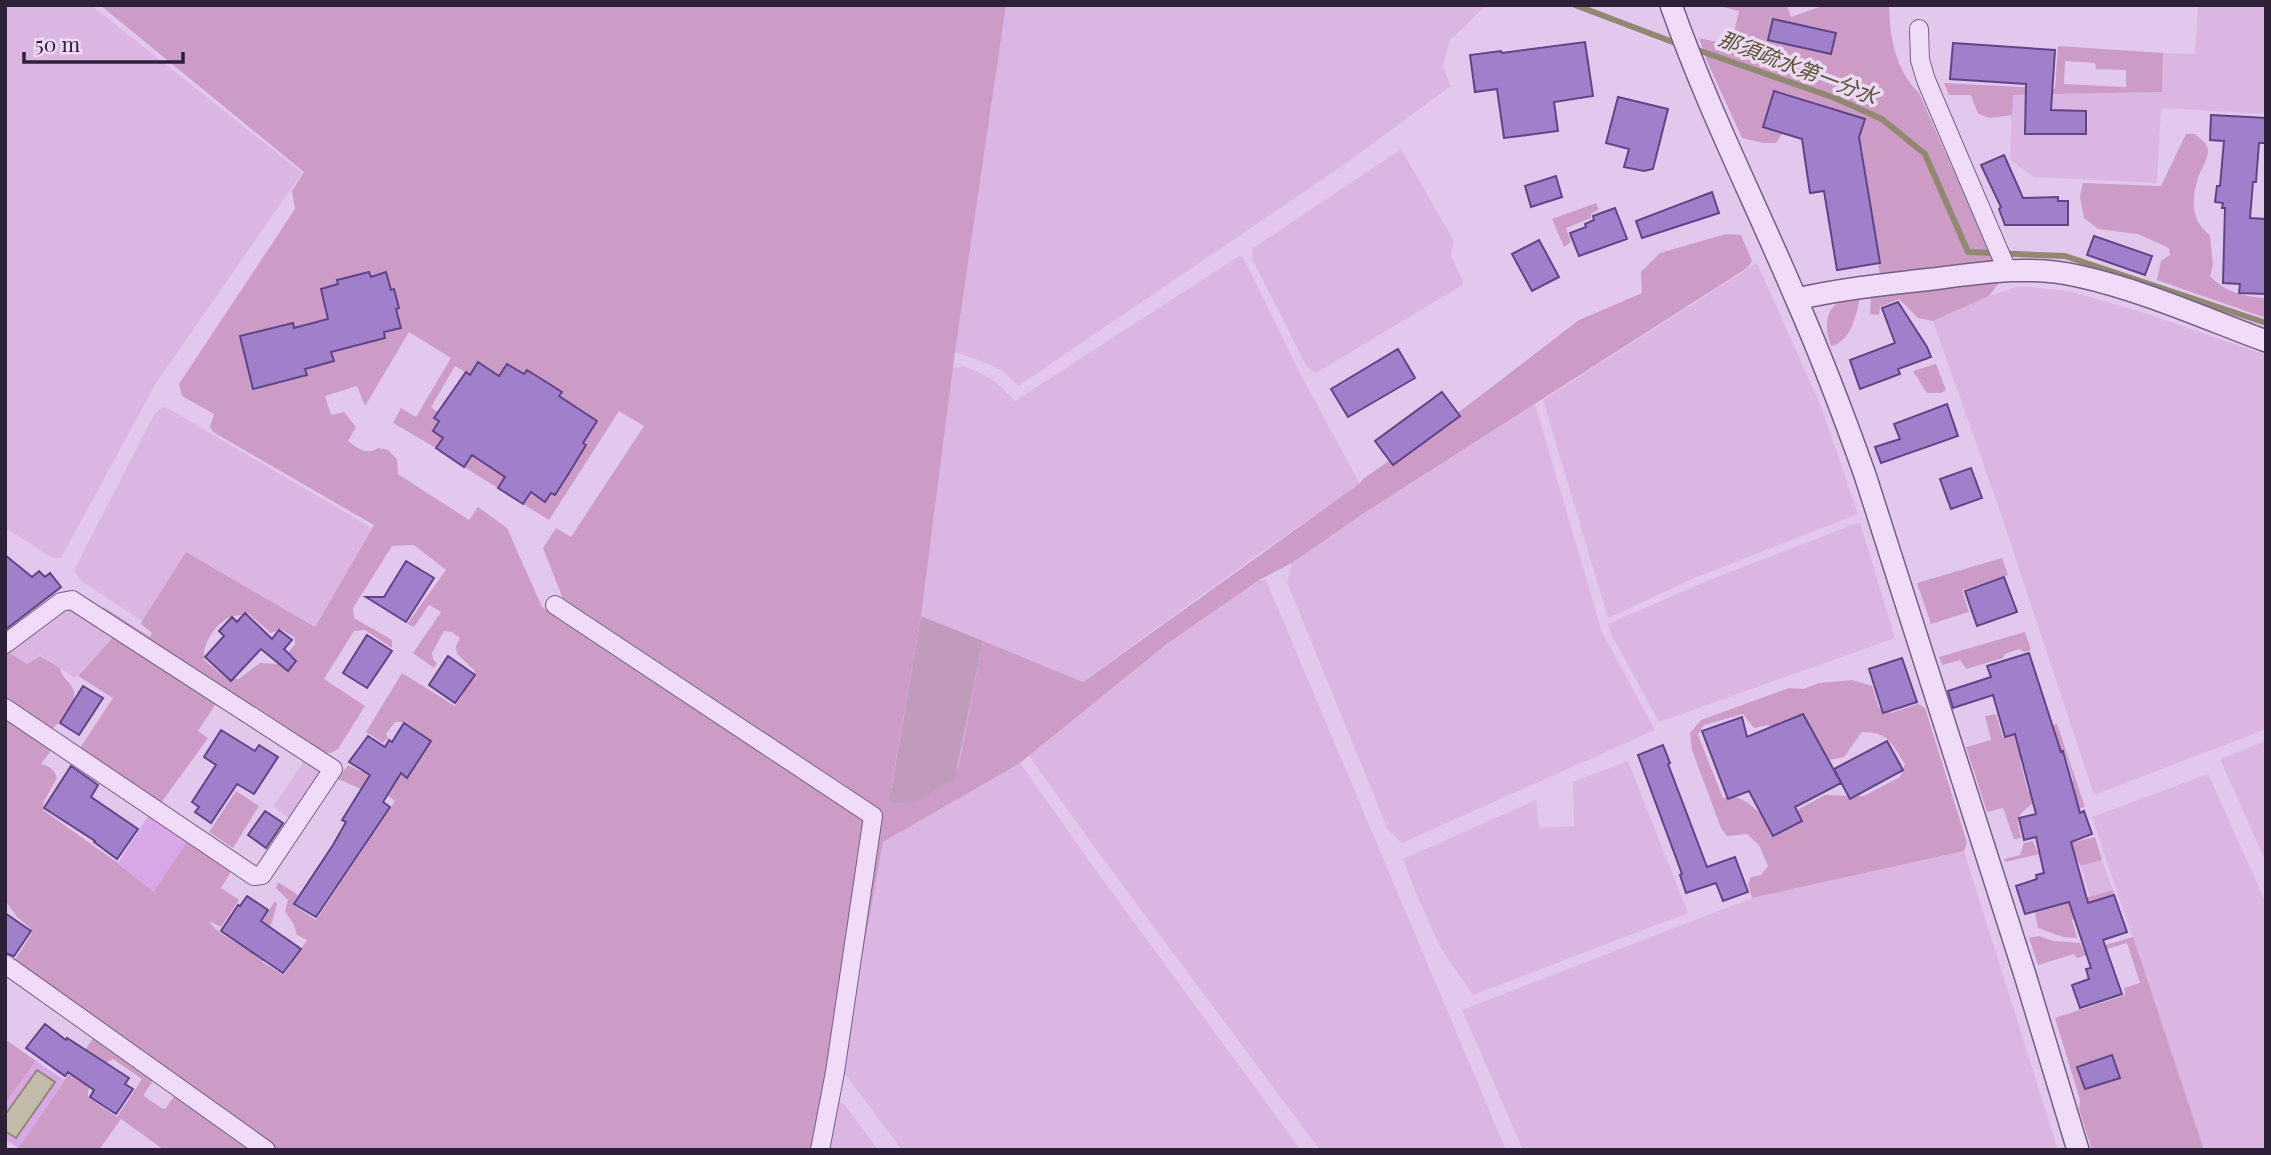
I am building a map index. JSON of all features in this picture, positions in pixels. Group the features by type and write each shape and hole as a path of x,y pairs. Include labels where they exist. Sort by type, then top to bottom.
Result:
{"street":[{"path":"1671,5 1728,149 1797,299 1836,393 2025,975 2078,1150"},
{"path":"1919,29 1920,60 1926,80 2007,270"},
{"path":"1797,299 1832,291 2007,270 2077,275 2125,289 2266,341"},
{"path":"5,644 61,603 72,600 333,769 262,875 254,876 5,708"},
{"path":"555,605 873,816 835,1072 820,1150"},
{"path":"5,964 266,1150"}],"shaded area":[{"path":"5,5 91,5 302,173 156,383 61,558 53,558 5,528"},
{"path":"100,5 1006,5 955,352 921,616 891,788 947,783 958,768 983,641 1083,682 1463,409 1579,320 1642,293 1641,272 1660,253 1726,234 1741,235 1752,261 1747,268 1361,515 1292,563 1259,580 1168,643 1020,763 883,842 828,1150 271,1150 13,963 32,933 5,900 5,718 52,749 41,764 51,768 57,778 44,801 43,810 153,891 188,840 232,870 221,888 239,900 221,927 209,921 220,933 245,948 275,901 277,904 272,922 262,939 280,935 262,962 284,975 307,940 297,935 285,911 288,900 276,888 278,882 298,895 293,905 316,920 395,801 373,784 361,789 338,779 348,765 362,772 378,749 388,766 407,777 431,741 402,722 395,722 383,743 366,732 402,673 455,706 475,675 474,670 457,654 456,646 460,638 452,632 444,631 432,653 437,663 434,668 413,653 441,612 429,605 414,627 407,624 446,570 414,545 392,546 353,608 354,618 392,640 392,648 365,630 354,631 324,679 365,706 338,749 331,753 318,752 93,607 95,605 107,609 150,637 152,633 141,624 142,621 186,552 315,627 374,525 213,432 210,427 214,414 182,396 179,384 295,209 292,191 304,172","holes":["409,332 451,358 416,417 401,408 393,423 436,448 443,438 433,431 439,421 434,418 438,412 431,407 455,366 470,375 478,363 499,376 524,374 527,370 561,392 559,396 597,421 545,502 530,491 523,504 549,520 619,411 644,426 571,537 556,528 543,548 563,599 852,790 845,803 839,804 542,607 507,528 478,507 469,520 398,474 397,459 388,450 378,448 366,451 348,441 356,427 344,412 331,415 325,396 357,386 365,406","249,614 271,633 281,629 295,638 295,644 279,664 260,663 239,679 227,679 204,660 207,643 213,632 226,619"]},
{"path":"1006,5 1487,5 1450,40 1443,66 1451,86 1345,164 1018,386 1003,371 955,352"},
{"path":"1715,5 1787,5 1791,17 1825,5 1889,5 1893,41 1899,63 1919,93 1995,264 1998,284 1989,296 1933,321 1918,318 1899,299 1880,307 1879,315 1870,314 1871,295 1880,277 1862,147 1850,115 1774,91 1763,127 1783,133 1776,143 1742,138 1699,38 1731,45 1739,11","holes":["1773,19 1835,33 1830,54 1769,40"]},
{"path":"2198,5 2266,5 2266,114 2161,108 2157,183 2034,177 2010,160 2012,95 2162,92 2163,53 2195,54","holes":["2026,110 2086,111 2086,134 2026,134"]},
{"path":"2058,46 2163,53 2162,92 2013,95 2012,115 1990,118 1978,114 1971,95 1949,95 1944,83 2055,89","holes":["2065,61 2095,63 2096,69 2126,70 2126,87 2064,84"]},
{"path":"2186,134 2195,134 2206,144 2208,150 2196,186 2194,210 2199,223 2210,235 2213,265 2210,276 2236,293 2266,298 2266,318 2157,280 2161,261 2170,255 2169,248 2138,234 2098,229 2084,218 2080,196 2083,183 2161,186"},
{"path":"1401,149 1454,241 1451,255 1464,284 1316,373 1307,367 1252,259 1252,249"},
{"path":"1596,203 1599,209 1591,214 1591,218 1566,228 1571,242 1564,247 1552,219"},
{"path":"1239,256 1243,257 1300,373 1360,484 1082,682 921,616 953,368 963,366 983,374 997,383 1015,401"},
{"path":"1757,263 1821,406 1858,514 1692,579 1608,618 1543,400"},
{"path":"2019,286 2069,291 2145,313 2263,354 2266,361 2266,729 2094,795 2000,511 1933,321"},
{"path":"1860,298 1848,334 1831,346 1827,320 1832,308 1843,300"},
{"path":"1936,364 1946,390 1941,393 1927,393 1913,371"},
{"path":"1535,404 1602,632 1655,730 1402,843 1388,830 1287,582 1292,563 1361,515"},
{"path":"164,406 372,528 315,627 186,552 142,621 80,580 74,570 155,413"},
{"path":"472,455 505,477 498,488 464,467"},
{"path":"1860,522 1895,638 1659,722 1608,624 1709,580"},
{"path":"2002,558 2008,575 1962,590 1969,612 1931,624 1917,583"},
{"path":"1259,580 1266,580 1506,1150 1320,1150 1029,756 1168,643"},
{"path":"63,608 74,609 115,635 75,678 40,655 27,664 9,652"},
{"path":"921,616 983,641 955,779 911,804 889,802"},
{"path":"2025,632 2031,650 2024,652 2019,649 2005,654 2003,658 1966,669 1960,660 1942,665 1939,657"},
{"path":"115,635 217,702 198,731 208,738 161,803 80,748 113,698 78,676"},
{"path":"8,652 27,664 40,656 60,668 73,689 74,697 69,709 46,733 5,701 5,655"},
{"path":"1852,680 1872,686 1879,708 1891,713 1918,704 1925,708 1967,843 1964,851 1752,898 1748,884 1751,877 1761,875 1768,866 1759,845 1747,834 1727,836 1721,828 1692,750 1690,733 1701,720 1789,688 1803,689 1819,683","holes":["1743,714 1754,728 1768,725 1779,731 1811,739 1829,760 1844,757 1862,732 1878,734 1888,740 1905,764 1900,777 1864,796 1825,795 1799,809 1786,824 1773,826 1744,800 1723,798 1698,735 1704,725"]},
{"path":"1996,714 2003,738 2057,724 2085,807 2077,809 2033,803 2019,818 2021,838 2014,839 2003,808 1987,812 1966,747 1991,740 1985,716","holes":["2061,749 2065,752 2073,780 2070,785 2034,795 2028,792 2020,761 2022,754"]},
{"path":"2266,741 2266,862 2220,759"},
{"path":"305,759 320,769 323,776 292,820 273,807"},
{"path":"1628,761 1688,913 1473,995 1440,947 1403,859 1536,800 1539,828 1574,826 1573,782"},
{"path":"1020,763 1301,1150 902,1150 843,1071 883,842"},
{"path":"2208,774 2266,903 2266,1150 2204,1150 2092,817"},
{"path":"236,791 259,806 233,848 209,832"},
{"path":"2095,837 2102,860 2081,866 2069,847 2005,862 2004,859 2020,855 2024,843 2033,841 2037,851"},
{"path":"1964,851 2058,1150 1523,1150 1462,1010 1752,898"},
{"path":"2102,860 2113,890 2090,898 2081,866"},
{"path":"2113,890 2114,895 2096,902 2072,920 2077,938 2063,937 2038,928 2035,913"},
{"path":"2039,936 2053,941 2080,943 2084,951 2133,937 2204,1150 2092,1150 2055,1018 2125,995 2124,988 2140,983 2127,943 2077,958 2074,954 2038,965 2029,938","holes":["2112,1055 2119,1078 2085,1089 2078,1067"]},
{"path":"94,1037 154,1079 144,1094 145,1097 163,1109 176,1093 256,1150 164,1150 121,1119 99,1150 18,1148","holes":["113,1059 142,1079 117,1117 88,1097 95,1075"]},
{"path":"5,1039 36,1061 5,1104"},
{"path":"37,1070 55,1082 16,1138 5,1131 5,1115"},
{"path":"838,1101 845,1105 878,1150 828,1150"}],"sand":[{"path":"149,815 188,840 154,892 118,863"},
{"path":"36,1061 64,1080 18,1148 5,1139 5,1131 15,1138 37,1070 5,1115 5,1104"}],"building":[{"path":"1773,19 1836,33 1831,54 1768,40"},
{"path":"1585,42 1593,96 1554,102 1558,131 1504,138 1497,89 1475,92 1470,55"},
{"path":"1953,43 2055,50 2051,110 2086,111 2086,134 2025,134 2026,84 1950,79"},
{"path":"1774,91 1865,119 1859,137 1880,263 1837,270 1824,191 1810,193 1802,139 1763,127"},
{"path":"1618,97 1668,109 1653,169 1644,171 1624,167 1629,149 1606,143"},
{"path":"2211,115 2266,118 2266,143 2259,143 2250,218 2266,219 2266,294 2239,293 2240,284 2223,283 2225,208 2222,208 2223,203 2215,202 2217,186 2220,186 2224,141 2210,140"},
{"path":"2004,155 2023,198 2058,197 2058,201 2068,201 2068,225 2005,225 1999,209 2001,207 1981,165"},
{"path":"1556,176 1562,197 1531,207 1525,186"},
{"path":"1712,192 1719,213 1642,238 1636,221"},
{"path":"1615,208 1627,239 1579,256 1570,233 1586,227 1585,224 1594,220 1593,216"},
{"path":"2094,236 2152,256 2145,275 2087,255"},
{"path":"1539,240 1559,277 1532,291 1512,254"},
{"path":"369,272 371,277 386,272 391,290 394,289 401,328 384,332 385,338 331,352 334,361 305,369 307,375 253,389 240,336 293,323 294,328 328,319 321,289 338,284 337,280"},
{"path":"1898,302 1931,357 1898,369 1900,374 1860,389 1850,360 1895,343 1882,308"},
{"path":"1398,349 1415,378 1348,417 1331,389"},
{"path":"478,362 499,376 507,364 524,374 527,370 562,392 559,396 597,421 583,443 586,445 555,495 551,493 545,502 531,492 523,504 498,488 505,477 472,455 464,467 436,448 443,438 433,431 439,421 434,418 466,372 470,375"},
{"path":"1442,392 1460,416 1393,465 1375,441"},
{"path":"1947,404 1958,436 1881,463 1875,447 1900,439 1894,424"},
{"path":"1971,468 1982,498 1951,509 1940,479"},
{"path":"5,555 32,577 39,571 45,577 50,573 61,587 5,630"},
{"path":"406,561 434,578 406,622 366,597 384,597"},
{"path":"2004,577 2017,612 1977,626 1965,591"},
{"path":"245,613 272,639 279,630 292,640 284,649 296,661 288,671 261,649 231,681 205,657 224,636 219,631 232,617 237,622"},
{"path":"367,635 392,651 367,688 343,673"},
{"path":"2029,653 2061,752 2063,751 2080,813 2084,811 2092,834 2071,842 2088,903 2114,895 2127,932 2103,940 2122,994 2080,1008 2072,985 2089,979 2086,969 2091,968 2069,902 2025,914 2016,886 2037,879 2036,875 2044,873 2036,837 2024,840 2019,818 2036,814 2015,734 2005,737 1993,695 1953,708 1948,691 1991,677 1987,666"},
{"path":"448,656 475,675 455,703 429,685"},
{"path":"1902,658 1917,702 1883,713 1869,669"},
{"path":"83,686 103,698 79,735 60,723"},
{"path":"1803,714 1841,783 1795,807 1802,821 1773,836 1749,791 1728,799 1702,731 1742,717 1747,737"},
{"path":"404,723 431,741 407,778 401,773 383,802 390,807 316,917 294,904 333,845 346,822 342,820 370,775 349,762 368,736 385,747 389,740 392,742"},
{"path":"221,730 255,751 259,745 278,757 254,794 237,784 211,823 195,812 199,807 192,802 216,765 204,757"},
{"path":"1887,741 1903,770 1850,799 1834,769"},
{"path":"1663,745 1707,867 1735,857 1748,892 1723,901 1716,883 1686,893 1680,875 1682,874 1638,755"},
{"path":"71,766 98,785 91,797 138,829 117,859 95,841 44,808"},
{"path":"265,811 283,823 266,848 248,835"},
{"path":"247,896 268,910 261,921 301,949 283,973 221,931"},
{"path":"5,913 31,931 14,956 5,953"},
{"path":"45,1024 66,1040 67,1038 129,1078 125,1084 133,1089 116,1114 90,1097 94,1090 68,1072 65,1076 26,1048"},
{"path":"2112,1055 2120,1078 2085,1089 2077,1067"}],"waterway":[{"name":"那須疏水第一分水","path":"1575,5 1678,44"},
{"name":"那須疏水第一分水","path":"1692,48 1835,98 1882,119 1925,154 1968,252 2065,256 2266,323"}]}
